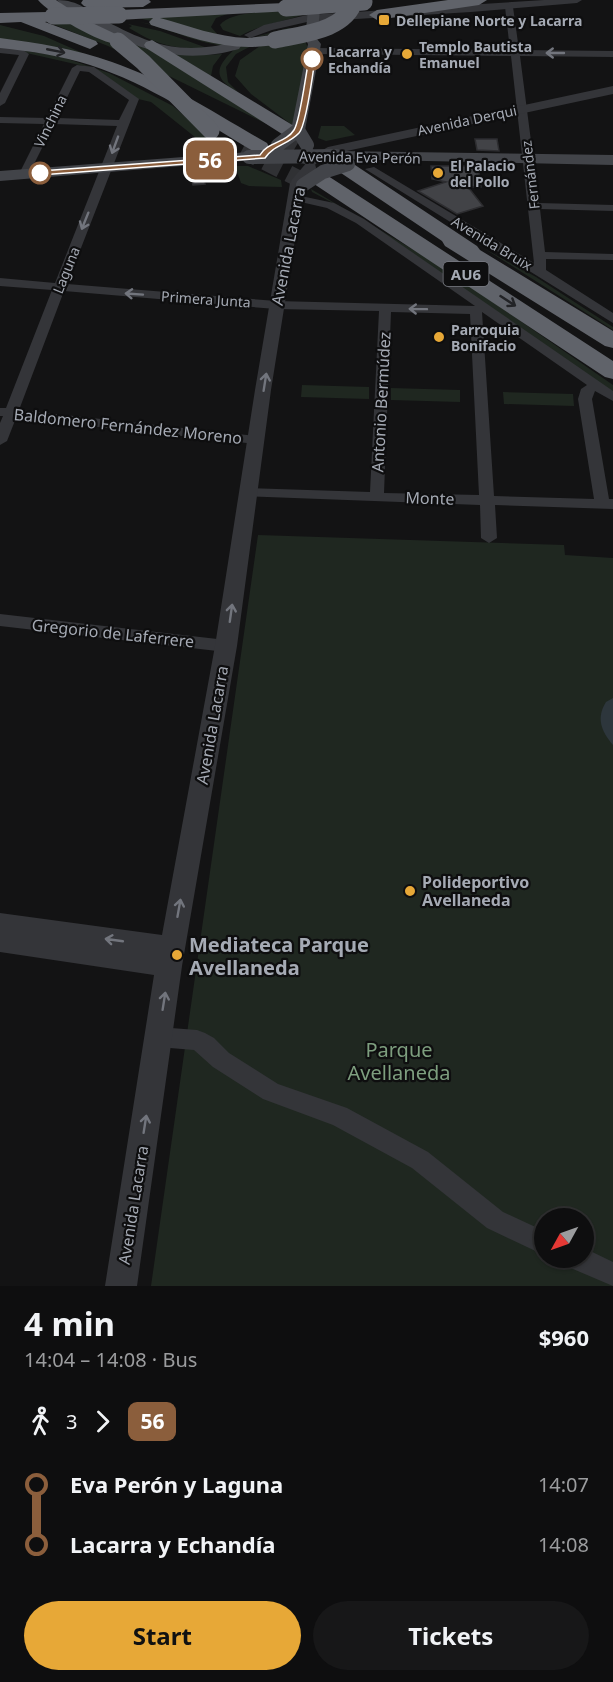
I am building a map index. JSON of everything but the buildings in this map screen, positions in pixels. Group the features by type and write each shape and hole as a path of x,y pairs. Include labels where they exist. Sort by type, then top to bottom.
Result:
{"highway":[{"path":"0,8 232,0"},
{"path":"152,45 231,60 272,39 333,20 346,8 347,0"},
{"path":"127,19 394,0"},
{"path":"377,15 479,0"},
{"path":"88,4 101,18 127,19 175,26 225,42 272,39 317,30 340,21 360,1"},
{"path":"88,4 202,46 216,48 231,60 236,86 273,119 270,144"},
{"path":"0,18 53,5 80,22 150,84 270,144"},
{"path":"266,9 224,17 218,21 216,28 224,35 237,38 272,39"},
{"path":"28,21 114,54"},
{"path":"0,43 56,51 138,55 191,114 211,131 270,144"},
{"name":"AU6","path":"319,172 605,379"},
{"name":"AU6","path":"319,172 497,269 613,341"}],"main road":[{"path":"315,0 320,18"},
{"path":"270,144 314,47 311,39 328,0"},
{"path":"88,4 152,45"},
{"path":"53,5 94,21 130,39 203,53 220,52 231,60"},
{"path":"378,138 372,145 372,149 387,157"},
{"path":"270,144 308,145"},
{"path":"0,176 107,167 270,144 308,145"},
{"name":"Avenida Eva Perón","path":"270,144 267,164 280,169 319,172 387,157 613,160"},
{"path":"308,145 319,172"}],"street":[{"path":"250,36 299,20 509,7 577,0"},
{"name":"Fernández","path":"509,7 540,255 540,271"},
{"path":"314,47 613,54"},
{"path":"0,50 24,54 0,103"},
{"name":"Vinchina","path":"24,174 77,68 91,69 134,99"},
{"name":"Avenida Derqui","path":"319,172 378,138 613,90"},
{"name":"Laguna","path":"0,441 5,413 59,288 134,99"},
{"path":"0,120 123,123"},
{"name":"Avenida Bruix","path":"370,169 607,312 613,319"},
{"path":"319,172 312,199 342,210 480,308 605,379 613,397"},
{"name":"Avenida Lacarra","path":"121,1286 158,1036 226,645 276,305 319,172"},
{"path":"534,206 613,208"},
{"path":"540,255 613,257"},
{"name":"Primera Junta","path":"0,282 276,305 480,308"},
{"name":"Antonio Bermúdez","path":"376,496 385,308"},
{"path":"480,308 489,538"},
{"path":"605,379 588,389 585,399 607,504"},
{"name":"Baldomero Fernández Moreno","path":"5,413 256,440"},
{"name":"Monte","path":"248,493 607,504"},
{"name":"Gregorio de Laferrere","path":"0,620 226,645"},
{"path":"0,924 171,957"},
{"path":"0,941 171,957"},
{"path":"158,1036 197,1040 206,1045 221,1060 271,1092 339,1116 420,1160 495,1220 534,1238"},
{"path":"594,1266 613,1274"}],"green space":[{"path":"301,11 302,15 263,26 240,36 223,30 220,25 235,16 246,14"},
{"path":"230,13 216,18 211,27 218,35 235,41 138,18"},
{"path":"40,19 66,20 150,46 283,132 108,46"},
{"path":"140,22 253,45 236,54 226,67 228,82 238,92 223,81 219,71 221,65 237,47 199,41"},
{"path":"128,24 160,31 210,49 177,47 159,43 129,28 132,26"},
{"path":"0,25 44,36 87,55 0,40"},
{"path":"288,28 300,29 308,48 300,96 292,125 251,94 235,76 240,60 260,46 277,41 269,35 255,37"},
{"path":"0,47 59,56 109,73 173,106 206,135 230,149 221,146 210,149 151,102 138,99 88,67"},
{"path":"168,50 206,55 222,54 213,66 211,76"},
{"path":"321,126 344,126 355,135 326,141 318,138"},
{"path":"235,166 248,166 281,180 282,187 249,186 241,183"},
{"path":"311,189 439,265 613,385 613,393 346,210 312,192"},
{"path":"485,249 536,277 613,327 613,330"},
{"path":"302,385 369,387 369,399 301,397"},
{"path":"391,388 460,390 460,402 391,400"},
{"path":"503,392 573,394 574,406 504,404"},
{"name":"Polideportivo Avellaneda","path":"258,535 564,545 565,555 613,558 613,1286 151,1286"}],"shaded area":[{"path":"613,698 613,745 605,735 601,724 601,714 606,702"}],"tunnel":[{"path":"280,140 333,171"},
{"path":"242,150 311,185"}],"bus line":[{"name":"56","path":"40,173 263,157 266,151 287,141 298,130 312,59"}],"place":[{"name":"Dellepiane Norte y Lacarra","path":"384,20"},
{"name":"Templo Bautista Emanuel","path":"407,54"},
{"name":"Lacarra y Echandía","path":"312,59"},
{"name":"El Palacio del Pollo","path":"438,173"},
{"name":"Parroquia Bonifacio","path":"439,337"},
{"name":"Polideportivo Avellaneda","path":"410,891"},
{"name":"Mediateca Parque Avellaneda","path":"177,955"}],"park label":[{"name":"Parque Avellaneda","path":"399,1060"}]}
